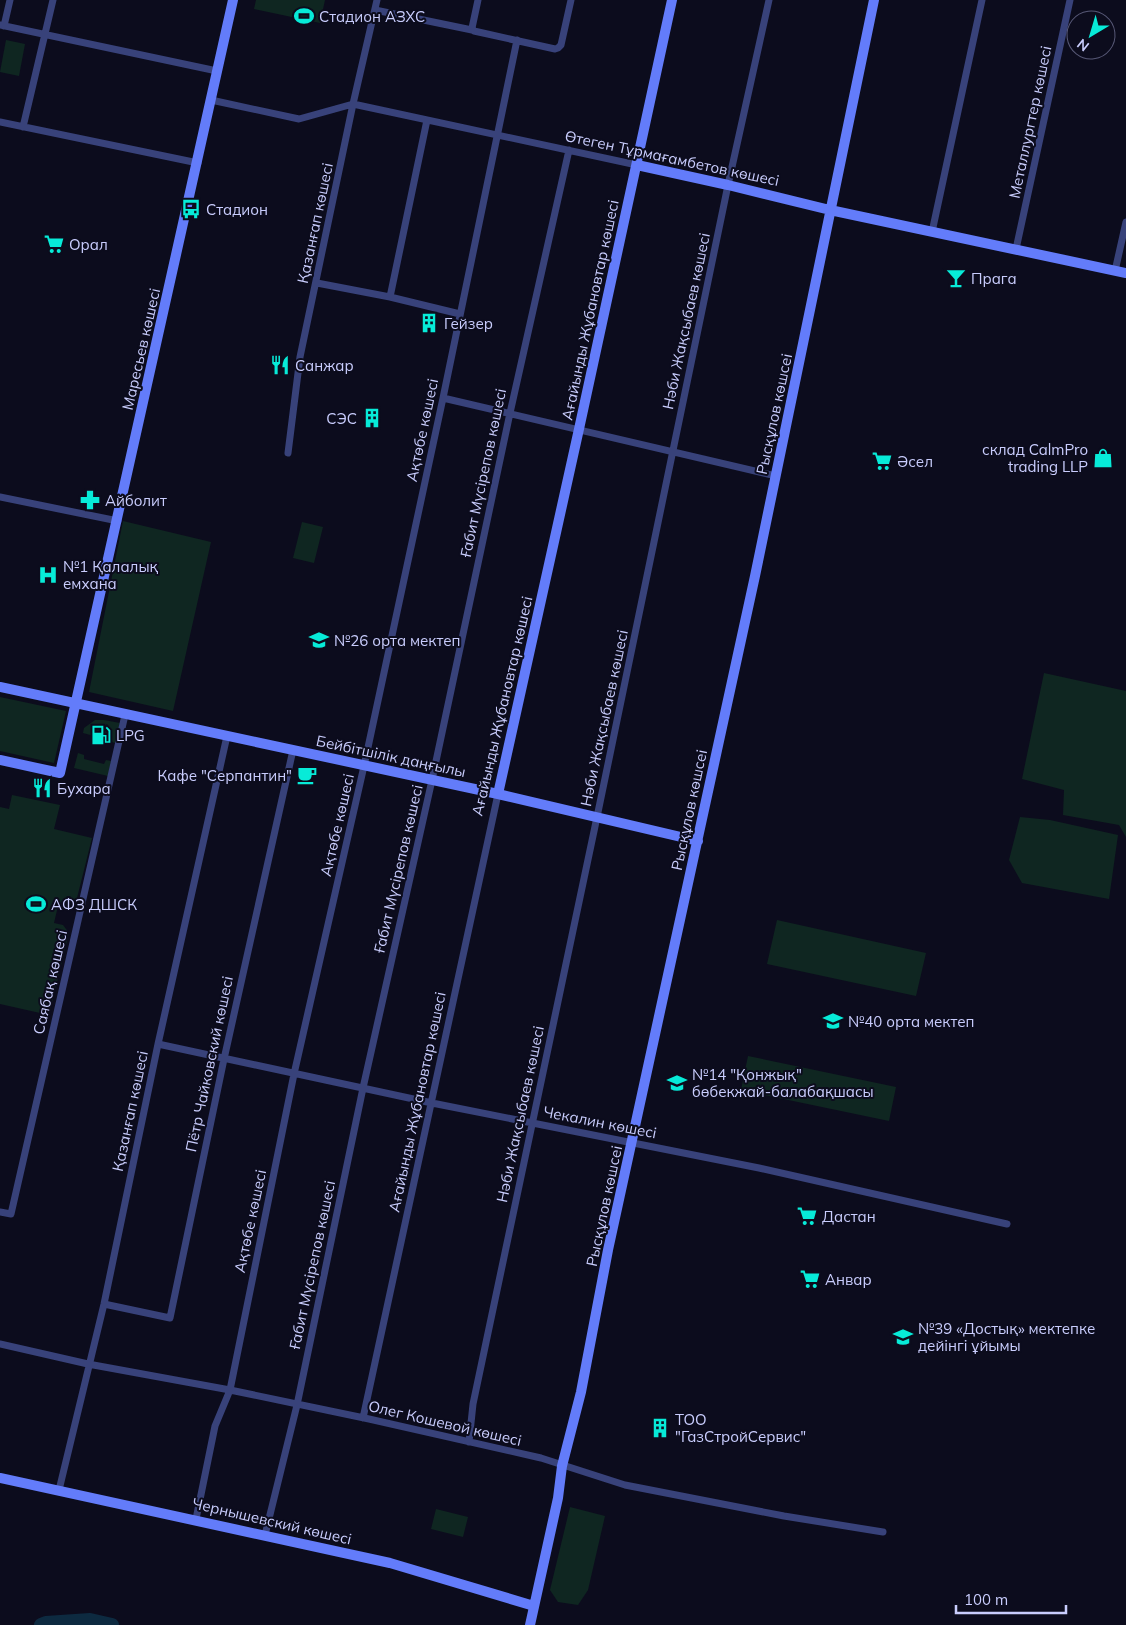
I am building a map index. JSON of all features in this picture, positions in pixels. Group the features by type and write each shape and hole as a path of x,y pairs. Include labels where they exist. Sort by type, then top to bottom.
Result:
{"street":[{"path":"10,0 2,26 217,72"},
{"path":"24,127 53,0"},
{"name":"Маресьев көшесі","path":"77,704 233,0"},
{"name":"Қазанғап көшесі","path":"288,453 300,357 353,104 377,0"},
{"path":"472,30 478,0"},
{"path":"375,10 558,48 561,45 571,0"},
{"name":"Ағайынды Жұбановтар көшесі","path":"363,1418 672,0"},
{"name":"Нәби Жақсыбаев көшесі","path":"469,1442 473,1404 728,185 769,0"},
{"name":"Рысқұлов көшсеі","path":"530,1625 558,1498 562,1466 581,1392 608,1250 633,1143 813,302 830,210 874,0"},
{"path":"932,232 982,0"},
{"name":"Металлургтер көшесі","path":"1016,249 1070,0"},
{"name":"Ақтөбе көшесі","path":"196,1519 215,1426 230,1390 294,1074 364,766 517,40"},
{"name":"Өтеген Тұрмағамбетов көшесі","path":"211,100 299,119 353,104 637,164 830,210 1121,272"},
{"path":"390,297 426,120"},
{"path":"0,122 198,163"},
{"name":"Ғабит Мүсірепов көшесі","path":"265,1535 297,1405 362,1088 432,780 510,413 569,150"},
{"path":"1121,272 1126,222"},
{"path":"317,283 390,297 460,314"},
{"path":"443,398 776,476"},
{"path":"0,497 118,521"},
{"name":"Бейбітшілік даңғылы","path":"0,688 498,794 698,840"},
{"path":"0,760 60,773 77,704"},
{"name":"Саябақ көшесі","path":"0,1212 11,1214 126,715"},
{"name":"Қазанғап көшесі","path":"59,1490 104,1304 158,1044 228,736"},
{"name":"Пётр Чайковский көшесі","path":"104,1304 170,1318 224,1059 293,750"},
{"name":"Чекалин көшесі","path":"158,1044 432,1103 759,1168 1007,1224"},
{"name":"Олег Кошевой көшесі","path":"0,1344 88,1364 230,1390 363,1418 541,1458 625,1485 784,1516 883,1532"},
{"name":"Чернышевский көшесі","path":"0,1478 196,1519 390,1563 534,1606"}],"green space":[{"name":"Стадион АЗХС","path":"256,0 325,0 320,23 254,9"},
{"path":"6,40 25,44 19,76 0,72"},
{"path":"123,521 211,542 173,711 89,692"},
{"path":"302,522 323,527 314,563 293,558"},
{"path":"1044,673 1126,691 1126,837 1119,825 1063,815 1064,790 1022,779"},
{"path":"0,697 66,711 54,763 0,751"},
{"path":"95,720 120,723 115,743 106,740 107,734 95,731 94,736 83,733 84,728"},
{"path":"78,753 84,755 84,759 104,764 106,760 111,761 108,776 74,768"},
{"name":"АФЗ ДШСК","path":"12,795 60,805 54,829 92,838 76,902 67,908 58,906 54,923 63,925 69,933 49,1015 0,1004 0,807 9,809"},
{"path":"1020,817 1050,820 1118,835 1109,899 1022,883 1009,860"},
{"path":"777,920 926,953 916,996 767,964"},
{"path":"748,1056 896,1087 889,1121 741,1090"},
{"path":"570,1507 605,1516 588,1590 578,1605 558,1602 550,1590"},
{"path":"436,1509 468,1517 463,1537 431,1529"}],"waterway":[{"path":"41,1625 90,1620 112,1625"}],"place":[{"name":"Стадион АЗХС","path":"304,16"},
{"name":"Стадион","path":"191,209"},
{"name":"Орал","path":"54,244"},
{"name":"Прага","path":"956,278"},
{"name":"Гейзер","path":"429,323"},
{"name":"Санжар","path":"280,365"},
{"name":"СЭС","path":"372,418"},
{"name":"склад CalmPro trading LLP","path":"1103,458"},
{"name":"Əсел","path":"882,461"},
{"name":"Айболит","path":"90,500"},
{"name":"№1 Қалалық емхана","path":"48,575"},
{"name":"№26 орта мектеп","path":"319,640"},
{"name":"LPG","path":"101,735"},
{"name":"Кафе \"Серпантин\"","path":"307,775"},
{"name":"Бухара","path":"42,788"},
{"name":"АФЗ ДШСК","path":"36,904"},
{"name":"№40 орта мектеп","path":"833,1021"},
{"name":"№14 \"Қонжық\" бөбекжай-балабақшасы","path":"677,1083"},
{"name":"Дастан","path":"807,1216"},
{"name":"Анвар","path":"810,1279"},
{"name":"№39 «Достық» мектепке дейінгі ұйымы","path":"903,1337"},
{"name":"ТОО \"ГазСтройСервис\"","path":"660,1428"}]}
